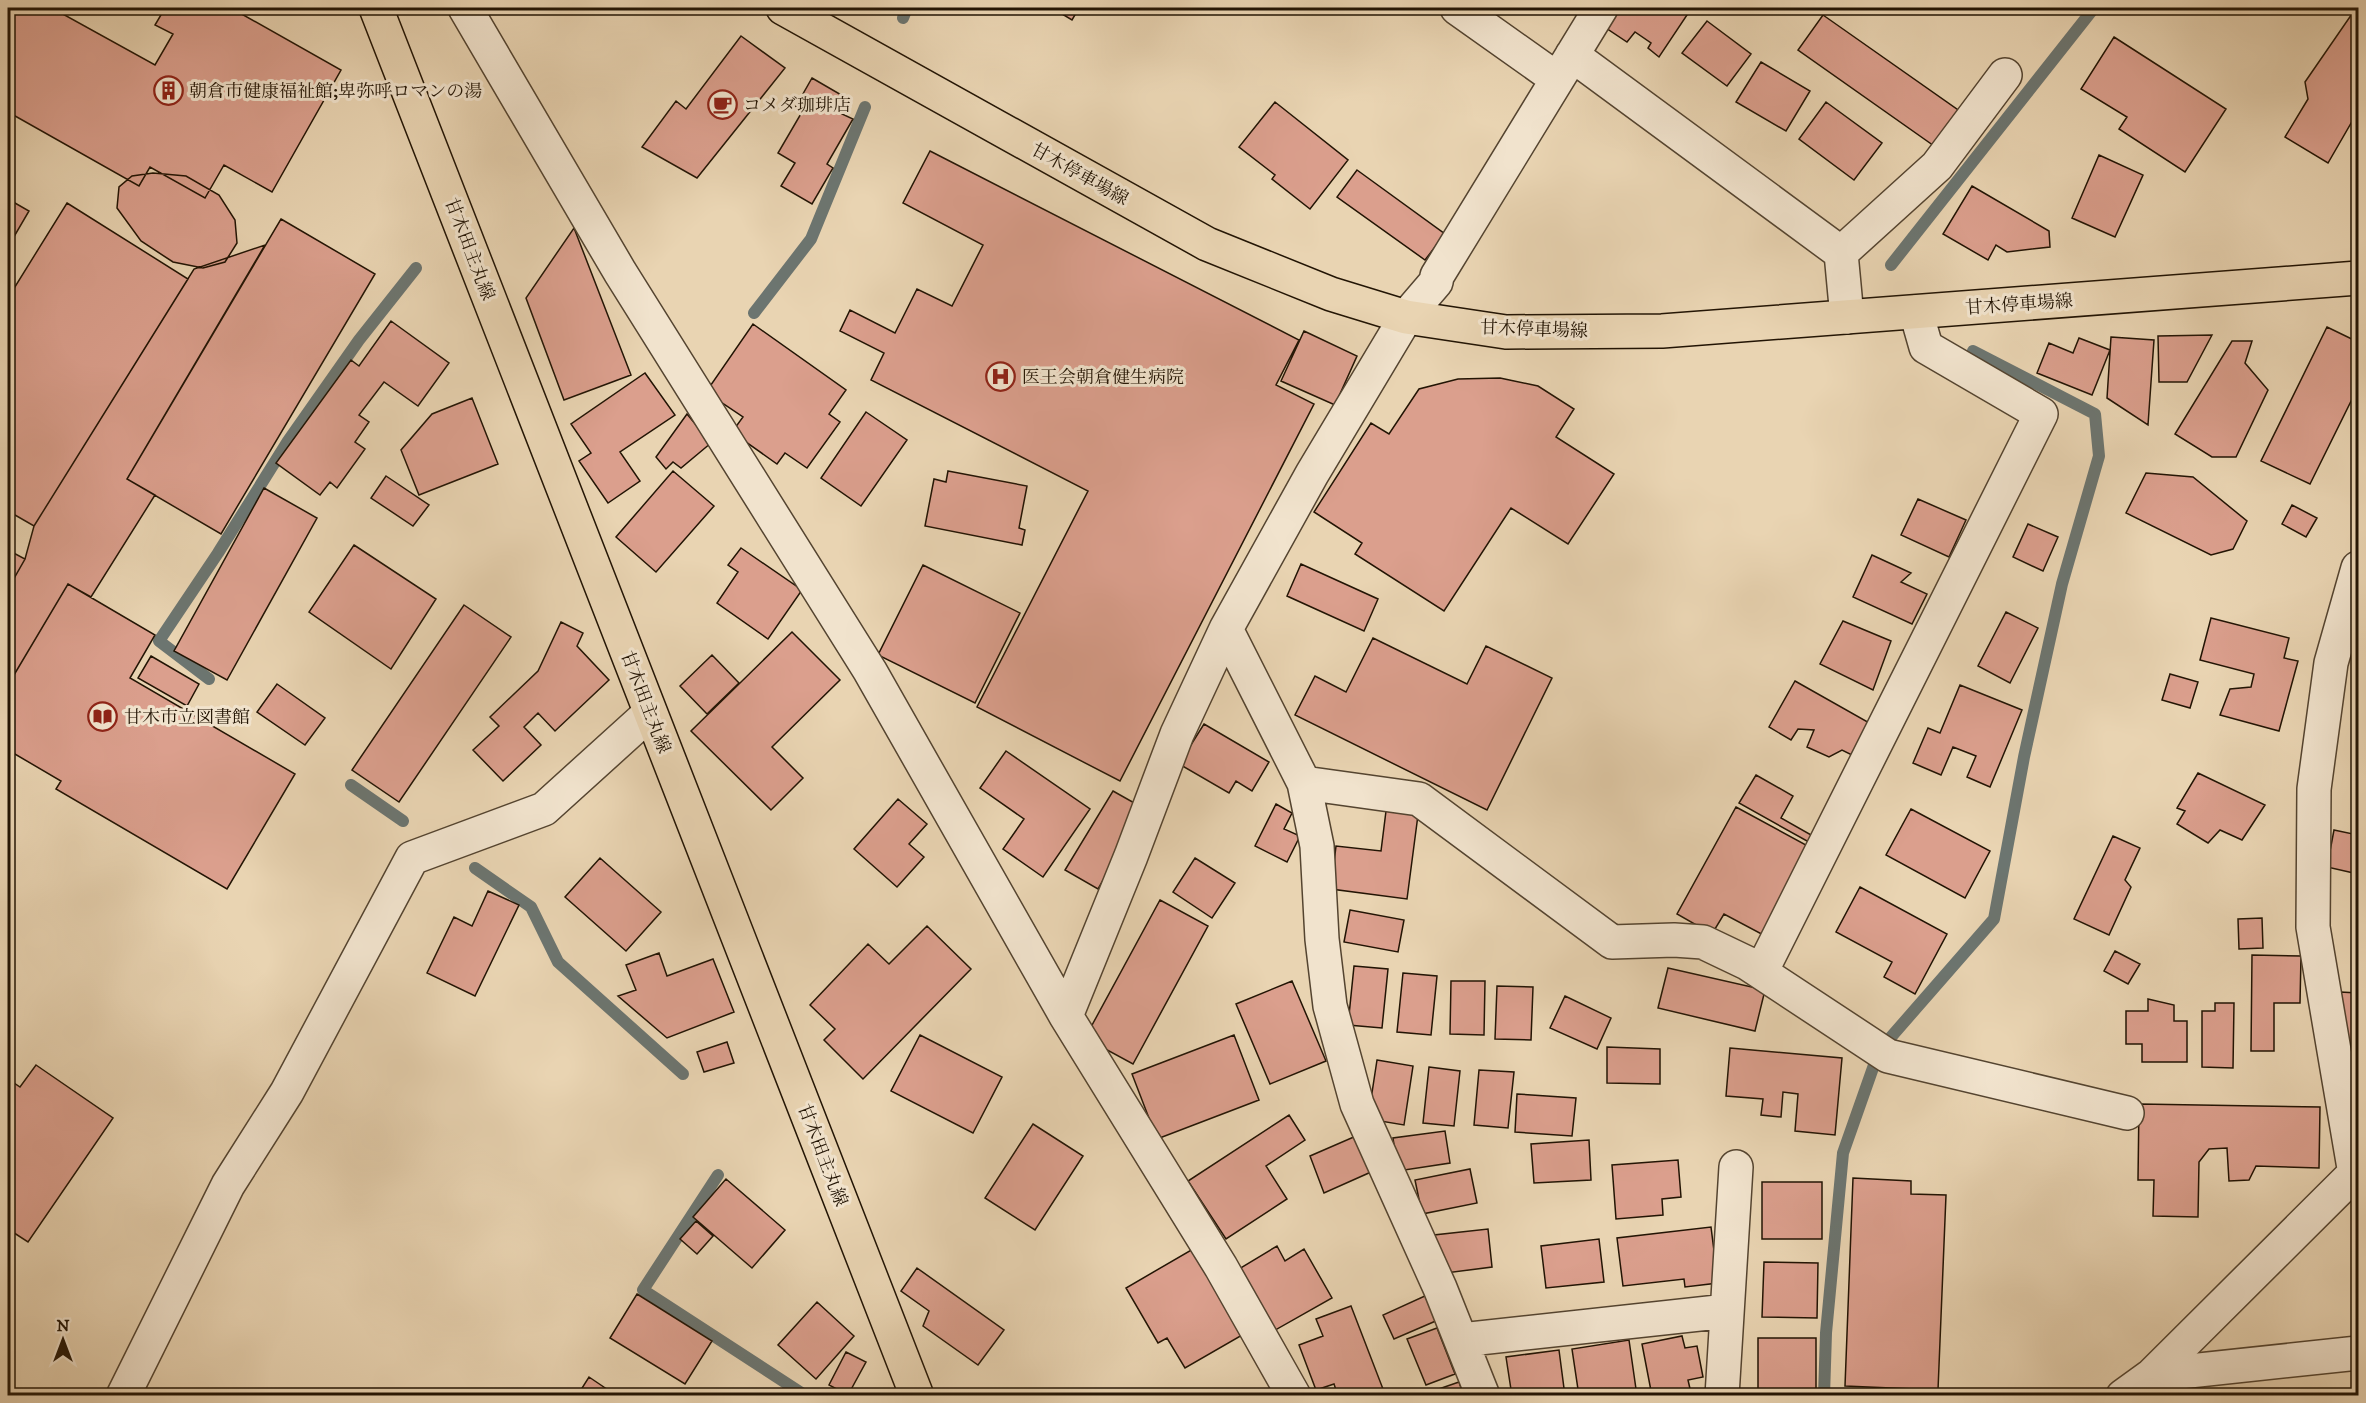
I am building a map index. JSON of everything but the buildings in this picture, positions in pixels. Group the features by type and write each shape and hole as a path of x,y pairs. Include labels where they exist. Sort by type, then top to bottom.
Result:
{"main road":[{"name":"甘木田主丸線","path":"376,8 917,1395"},
{"name":"甘木停車場線","path":"783,8 1207,244 1331,294 1406,317 1506,332 1662,331 2358,278"}],"street":[{"path":"465,8 620,272 870,671 1066,1016 1221,1267 1294,1395"},
{"path":"1457,8 1564,67 1841,253"},
{"path":"1066,1016 1131,856 1177,734 1226,629 1312,474 1406,317 1436,282 1437,276 1601,8"},
{"path":"1841,253 1937,166 2005,75"},
{"path":"1841,253 1847,317"},
{"path":"1761,972 2041,414 1926,347 1916,312"},
{"path":"2123,1395 2152,1375 2357,1172 2313,927 2313,916 2314,789 2329,674 2358,568"},
{"path":"1226,629 1304,783 1317,846 1322,939 1330,1006 1357,1104 1440,1288 1483,1395"},
{"path":"123,1395 228,1185 286,1092 412,858 544,809 650,713"},
{"path":"1304,783 1419,799 1612,942 1674,940 1704,942 1761,972 1881,1052 2127,1113"},
{"path":"1722,1395 1736,1167"},
{"path":"1461,1340 1727,1311"},
{"path":"2152,1375 2358,1353"}],"waterway":[{"path":"903,18 907,8"},
{"path":"1891,265 2094,8"},
{"path":"754,313 811,239 865,107"},
{"path":"209,679 159,641 218,553 288,441 359,340 416,268"},
{"path":"1824,1396 1826,1333 1843,1153 1874,1065 1891,1037 1994,919 2024,757 2062,584 2099,456 2095,414 1973,351"},
{"path":"351,785 403,821"},
{"path":"475,868 531,907 558,962 683,1074"},
{"path":"718,1175 643,1290 806,1396"}],"place":[{"name":"朝倉市健康福祉館;卑弥呼ロマンの湯","path":"168,91"},
{"name":"コメダ珈琲店","path":"722,105"},
{"name":"医王会朝倉健生病院","path":"1001,377"},
{"name":"甘木市立図書館","path":"103,717"}]}
